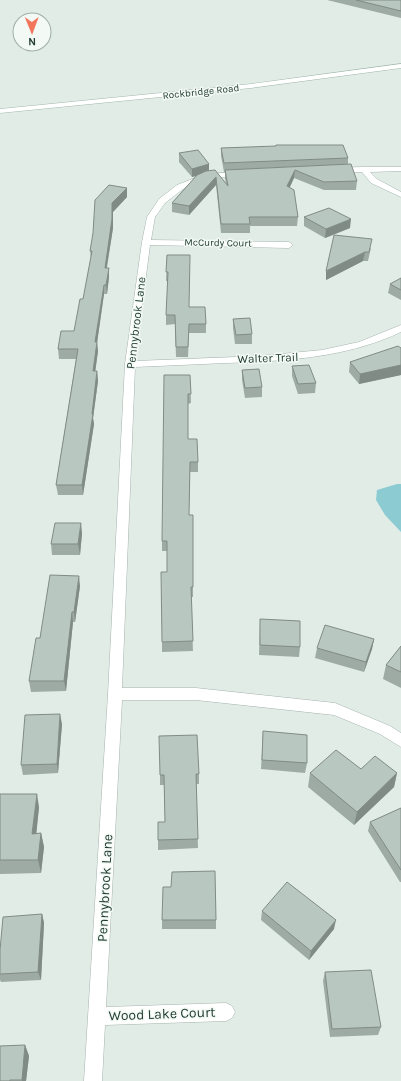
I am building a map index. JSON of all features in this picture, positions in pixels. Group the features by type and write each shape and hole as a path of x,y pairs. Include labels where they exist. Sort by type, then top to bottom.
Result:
{"street":[{"name":"Rockbridge Road","path":"0,111 184,95 299,81 401,66"},
{"path":"325,170 401,168"},
{"path":"364,169 374,181 401,195"},
{"name":"Pennybrook Lane","path":"93,1081 98,1016 115,694 130,364 146,242 151,217 162,201 180,187 205,176 254,174"},
{"name":"McCurdy Court","path":"146,242 289,245"},
{"name":"Walter Trail","path":"130,364 304,357 346,350 382,338 401,328"},
{"path":"115,694 196,694 335,709 385,730 401,741"},
{"name":"Wood Lake Court","path":"98,1016 226,1012"}],"water":[{"path":"401,484 401,532 385,515 376,500 377,490"}],"building":[{"path":"356,0 401,0 401,11"},
{"path":"276,145 343,145 348,158 224,163 221,148"},
{"path":"198,150 209,164 192,169 179,153"},
{"path":"351,164 357,181 324,182 295,170 287,186 294,190 298,217 249,217 250,224 221,224 216,177 189,206 172,203 197,175 206,171 215,170 228,186 225,170"},
{"path":"109,185 127,188 112,203 112,219 105,268 109,268 106,285 104,285 95,342 97,342 93,371 97,371 93,414 82,485 56,485 78,349 58,349 61,331 74,331 80,299 83,299 92,251 90,251 93,233 95,200"},
{"path":"329,208 351,219 326,229 304,217"},
{"path":"334,235 372,239 369,252 365,252 326,271"},
{"path":"167,255 190,255 189,307 205,307 206,324 189,324 188,347 176,347 175,315 166,315 168,272 166,272"},
{"path":"401,278 401,290 390,284"},
{"path":"250,318 252,334 236,335 233,319"},
{"path":"398,346 401,348 401,365 360,374 350,362"},
{"path":"309,365 316,383 298,384 292,366"},
{"path":"259,369 262,387 245,388 242,370"},
{"path":"164,375 190,375 191,394 188,394 188,439 197,439 198,462 190,462 189,515 193,515 193,587 191,587 193,641 162,642 161,572 167,572 167,541 162,541"},
{"path":"55,523 81,523 78,544 51,544"},
{"path":"50,575 79,576 74,612 72,612 64,681 29,681 36,638 40,638"},
{"path":"260,619 300,621 300,647 260,645"},
{"path":"325,625 374,639 366,662 317,648"},
{"path":"401,646 401,672 386,665"},
{"path":"60,714 57,764 21,765 25,715"},
{"path":"263,731 307,735 307,763 262,760"},
{"path":"197,735 199,774 196,774 198,839 158,840 158,822 165,822 164,775 160,775 159,736"},
{"path":"336,750 361,769 375,756 397,773 357,812 310,773"},
{"path":"0,794 37,794 32,834 41,833 38,860 0,860"},
{"path":"401,808 401,870 370,822"},
{"path":"215,871 216,920 162,920 163,887 171,887 172,872"},
{"path":"287,882 336,920 311,951 262,911"},
{"path":"42,914 38,972 0,974 0,950 3,917"},
{"path":"371,970 381,1027 332,1029 325,972"},
{"path":"25,1045 22,1080 0,1081 0,1046"}]}
